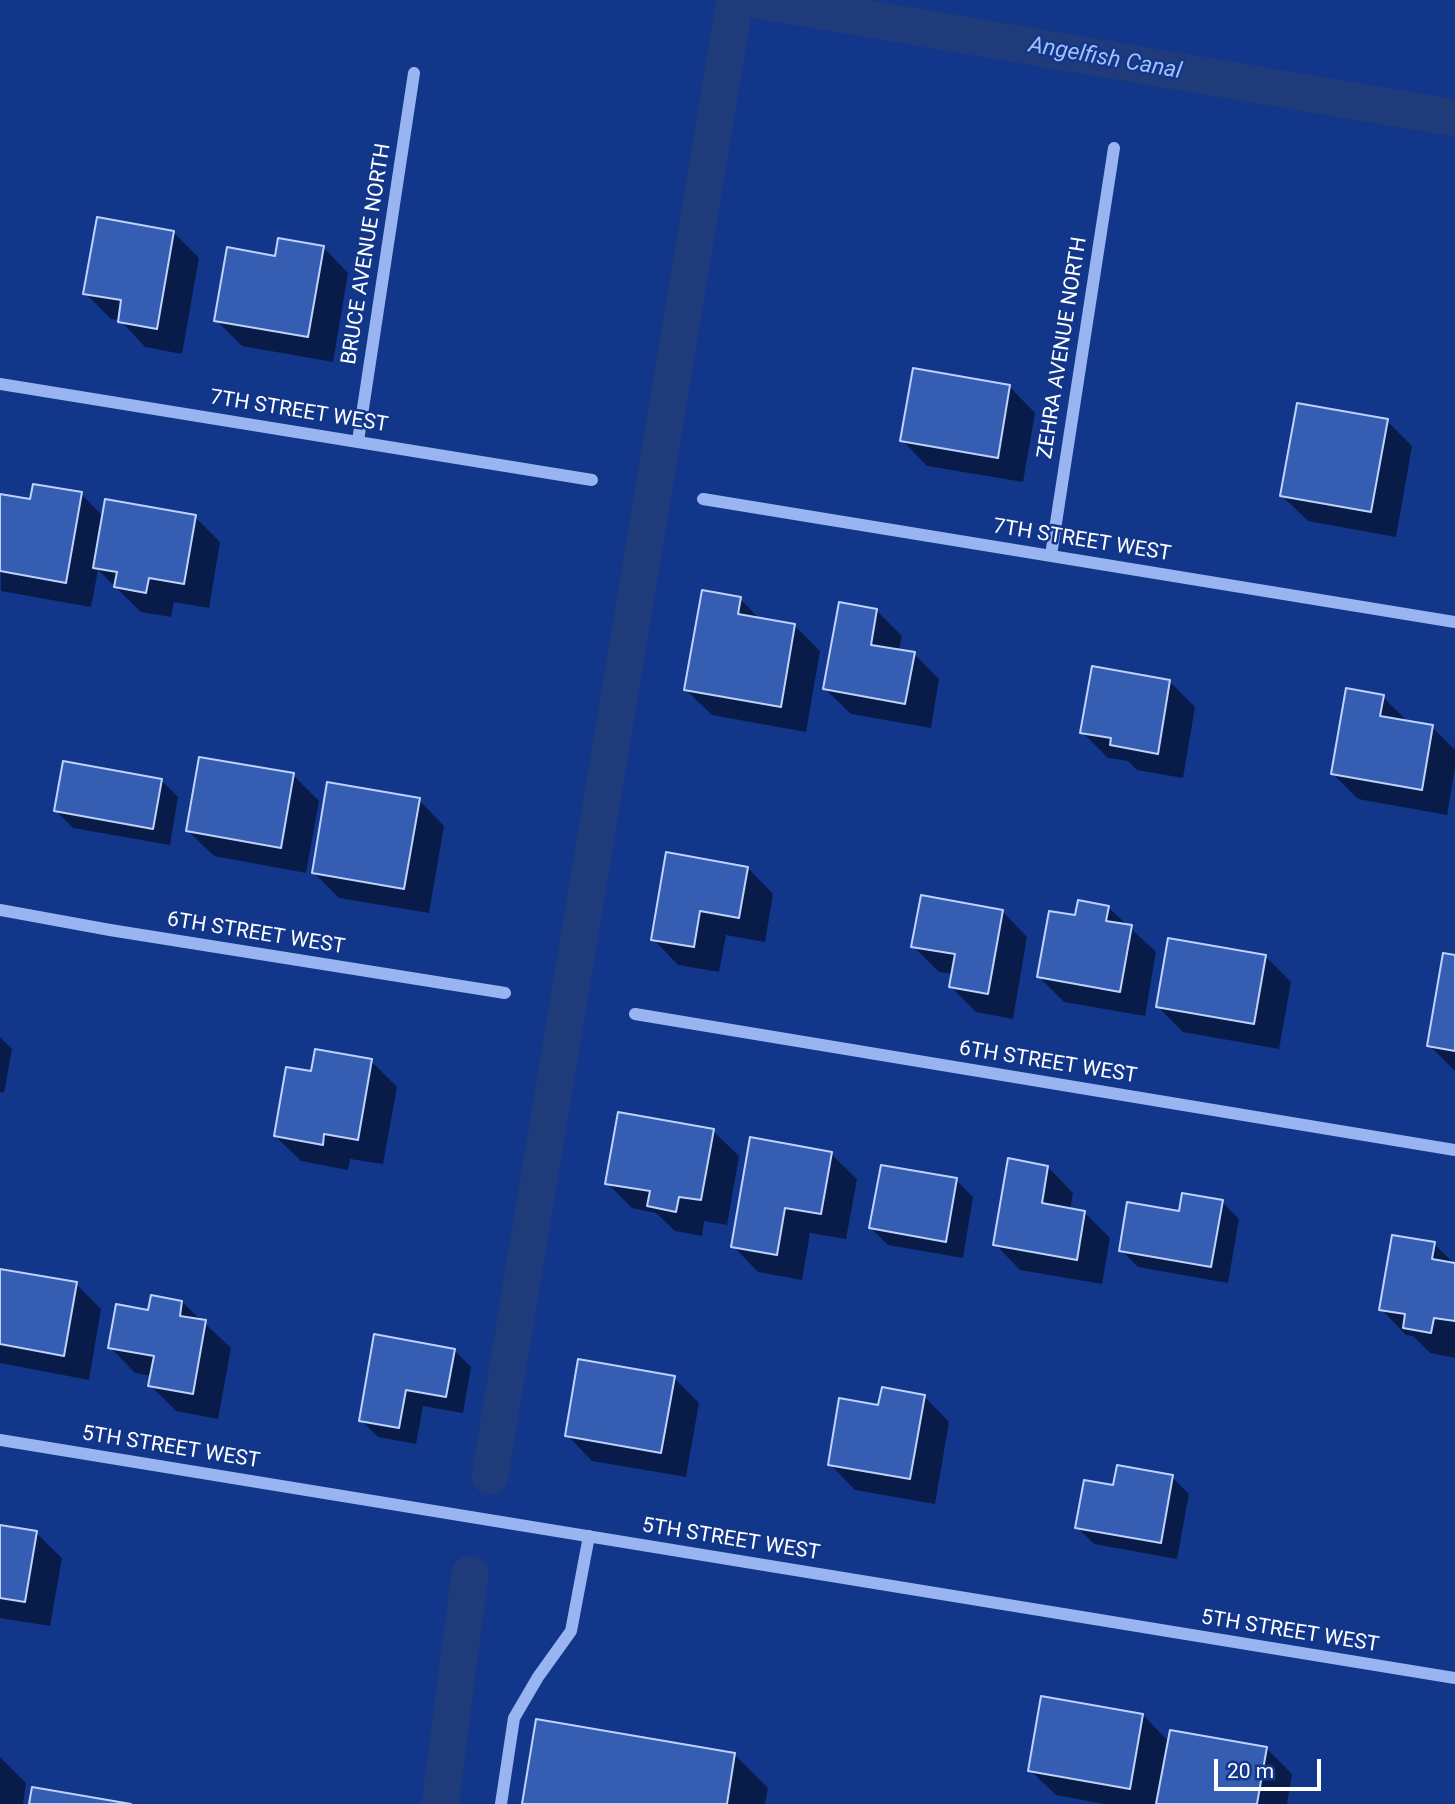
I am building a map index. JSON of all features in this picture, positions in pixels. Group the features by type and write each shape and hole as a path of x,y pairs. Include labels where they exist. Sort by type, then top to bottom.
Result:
{"street":[{"name":"BRUCE AVENUE NORTH","path":"358,441 414,73"},
{"name":"ZEHRA AVENUE NORTH","path":"1051,555 1114,148"},
{"name":"7TH STREET WEST","path":"0,384 592,480"},
{"name":"7TH STREET WEST","path":"703,499 1455,622"},
{"name":"6TH STREET WEST","path":"0,910 505,993"},
{"name":"6TH STREET WEST","path":"635,1014 1455,1150"},
{"name":"5TH STREET WEST","path":"0,1440 1455,1678"},
{"path":"501,1804 514,1718 538,1677 571,1631 589,1536"}],"building":[{"path":"97,217 174,231 157,329 118,322 121,300 83,294"},
{"path":"278,238 324,246 308,337 214,321 227,247 275,256"},
{"path":"913,368 1010,385 998,458 900,441"},
{"path":"1297,403 1388,419 1371,512 1280,496"},
{"path":"33,484 82,492 66,583 0,571 0,494 30,499"},
{"path":"105,499 196,515 184,584 149,578 146,593 114,587 117,572 93,568"},
{"path":"702,590 741,597 738,614 795,624 781,707 684,690"},
{"path":"839,602 877,609 871,645 915,652 905,704 823,689"},
{"path":"1092,666 1170,680 1158,754 1110,745 1111,738 1080,733"},
{"path":"1346,688 1384,695 1380,716 1433,725 1422,790 1331,774"},
{"path":"199,757 294,773 281,848 186,831"},
{"path":"63,761 162,779 153,829 54,811"},
{"path":"327,782 420,798 404,889 312,873"},
{"path":"666,852 748,867 739,918 700,911 694,947 651,940"},
{"path":"921,895 1003,910 988,994 949,987 955,954 911,947"},
{"path":"1078,900 1109,906 1106,921 1132,925 1120,992 1037,977 1049,911 1075,915"},
{"path":"1168,938 1266,955 1254,1024 1156,1007"},
{"path":"1443,953 1455,955 1455,1051 1427,1046"},
{"path":"315,1049 372,1059 358,1140 324,1134 323,1145 274,1136 286,1067 311,1071"},
{"path":"618,1112 714,1129 701,1200 679,1197 676,1212 647,1206 650,1191 605,1184"},
{"path":"750,1137 832,1152 821,1214 785,1208 777,1255 731,1247"},
{"path":"1008,1158 1048,1166 1042,1203 1085,1211 1077,1260 993,1245"},
{"path":"881,1165 957,1178 946,1242 869,1228"},
{"path":"1182,1193 1223,1200 1211,1267 1119,1251 1127,1202 1179,1211"},
{"path":"1392,1235 1435,1242 1432,1259 1455,1263 1455,1321 1434,1318 1431,1333 1403,1328 1405,1314 1379,1310"},
{"path":"0,1269 77,1282 64,1356 0,1344"},
{"path":"151,1295 182,1301 180,1316 206,1320 193,1394 148,1386 154,1356 108,1348 116,1304 148,1310"},
{"path":"374,1334 455,1349 446,1397 406,1390 399,1428 359,1421"},
{"path":"578,1359 675,1376 661,1453 565,1436"},
{"path":"882,1387 925,1395 910,1479 828,1465 839,1398 878,1405"},
{"path":"1117,1465 1173,1475 1161,1543 1075,1528 1084,1480 1113,1485"},
{"path":"0,1525 37,1531 25,1602 0,1598"},
{"path":"1041,1696 1143,1714 1130,1789 1028,1771"},
{"path":"536,1719 735,1753 727,1804 522,1804"},
{"path":"1170,1730 1267,1747 1257,1804 1156,1804"},
{"path":"32,1787 131,1804 29,1804"}],"waterway":[{"path":"490,1476 735,0"},
{"name":"Angelfish Canal","path":"756,0 1455,118"},
{"path":"440,1804 470,1574"}]}
